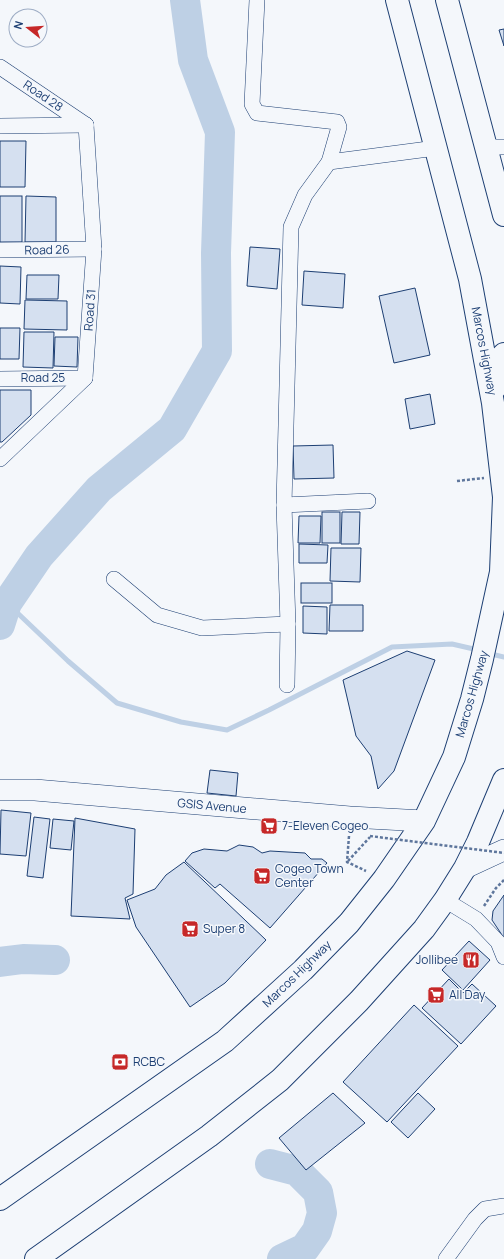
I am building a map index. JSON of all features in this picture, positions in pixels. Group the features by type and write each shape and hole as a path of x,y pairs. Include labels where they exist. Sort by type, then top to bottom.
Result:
{"main road":[{"name":"Marcos Highway","path":"0,1200 226,1041 303,970 349,923 384,880 424,821 454,757 472,699 490,626 501,572 504,497 493,403 470,279 397,0"},
{"path":"447,0 495,147 504,215"},
{"path":"493,403 499,359 504,354"},
{"path":"36,1259 209,1136 280,1080 359,1001 424,929 445,900 465,868 478,842 504,780"}],"street":[{"path":"257,0 252,104 256,113 337,122 339,127 329,162 305,196 291,227 284,504 288,624 287,685"},
{"name":"Road 28","path":"0,67 86,125"},
{"path":"0,126 86,125"},
{"name":"Road 31","path":"85,378 94,250 86,125"},
{"path":"329,162 436,148"},
{"name":"Road 26","path":"0,250 94,250"},
{"path":"0,459 85,378"},
{"name":"Road 25","path":"0,379 85,378"},
{"path":"284,504 368,501"},
{"path":"114,579 157,615 202,628 288,624"},
{"name":"GSIS Avenue","path":"0,790 35,790 350,818 424,821"},
{"path":"465,868 504,852"},
{"path":"445,900 476,919 498,942 504,957"},
{"path":"446,1259 475,1219 485,1209 504,1206"}],"path":[{"path":"457,481 502,476"},
{"path":"347,862 350,818"},
{"path":"347,862 370,836 504,852"},
{"path":"347,862 384,880"},
{"path":"476,919 504,878"}],"building":[{"path":"504,29 504,46 499,30"},
{"path":"0,141 26,141 25,187 0,187"},
{"path":"0,196 22,196 22,242 0,242"},
{"path":"26,196 56,197 56,242 25,242"},
{"path":"250,247 280,249 277,289 247,286"},
{"path":"0,266 21,267 20,304 0,303"},
{"path":"304,271 345,274 343,308 302,305"},
{"path":"27,275 59,275 58,299 26,299"},
{"path":"415,288 430,355 394,363 379,296"},
{"path":"25,300 67,301 67,330 24,329"},
{"path":"0,328 20,328 19,359 0,359"},
{"path":"24,332 54,332 53,368 23,367"},
{"path":"55,337 78,337 77,367 54,366"},
{"path":"0,390 31,390 31,415 2,442 0,442"},
{"path":"430,394 435,424 410,429 405,399"},
{"path":"333,445 334,478 294,479 293,446"},
{"path":"322,512 340,512 340,543 322,543"},
{"path":"342,512 360,512 359,544 341,544"},
{"path":"299,516 321,516 320,543 298,543"},
{"path":"299,544 328,545 327,563 299,563"},
{"path":"331,548 361,548 360,582 330,581"},
{"path":"301,583 332,583 332,603 301,603"},
{"path":"330,605 363,605 363,631 329,631"},
{"path":"303,606 327,607 327,634 303,633"},
{"path":"407,651 435,660 394,771 378,789 371,756 356,736 343,680"},
{"path":"210,770 238,773 236,796 207,793"},
{"path":"1,810 31,813 26,856 0,854"},
{"path":"34,817 50,819 43,878 27,876"},
{"path":"75,818 135,829 133,894 125,898 130,919 71,916"},
{"path":"53,819 74,821 71,850 50,848"},
{"path":"239,845 253,847 262,853 270,851 305,853 311,859 322,859 327,863 270,928 220,884 215,888 185,861 192,853 204,849 227,851"},
{"path":"184,862 266,940 225,983 190,1007 136,927 127,900 155,889 166,875"},
{"path":"504,895 504,938 492,920 493,911"},
{"path":"469,941 490,960 463,990 442,970"},
{"path":"449,979 463,993 472,984 496,1006 461,1044 422,1008"},
{"path":"414,1005 458,1046 387,1122 343,1082"},
{"path":"333,1093 365,1123 306,1170 279,1138"},
{"path":"418,1093 435,1109 408,1138 391,1122"}],"waterway":[{"path":"0,625 7,603 39,556 99,489 172,429 217,351 216,253 220,132 193,60 185,0"},
{"path":"7,603 68,661 117,703 181,722 227,730 392,647 452,644 478,650"},
{"path":"487,653 504,657"},
{"path":"0,962 23,959 55,960"},
{"path":"270,1164 297,1171 318,1192 322,1213 317,1231 305,1248 282,1259"}],"place":[{"name":"7-Eleven Cogeo","path":"269,826"},
{"name":"Cogeo Town Center","path":"262,876"},
{"name":"Super 8","path":"190,929"},
{"name":"Jollibee","path":"471,960"},
{"name":"All Day","path":"436,995"},
{"name":"RCBC","path":"120,1062"}]}
